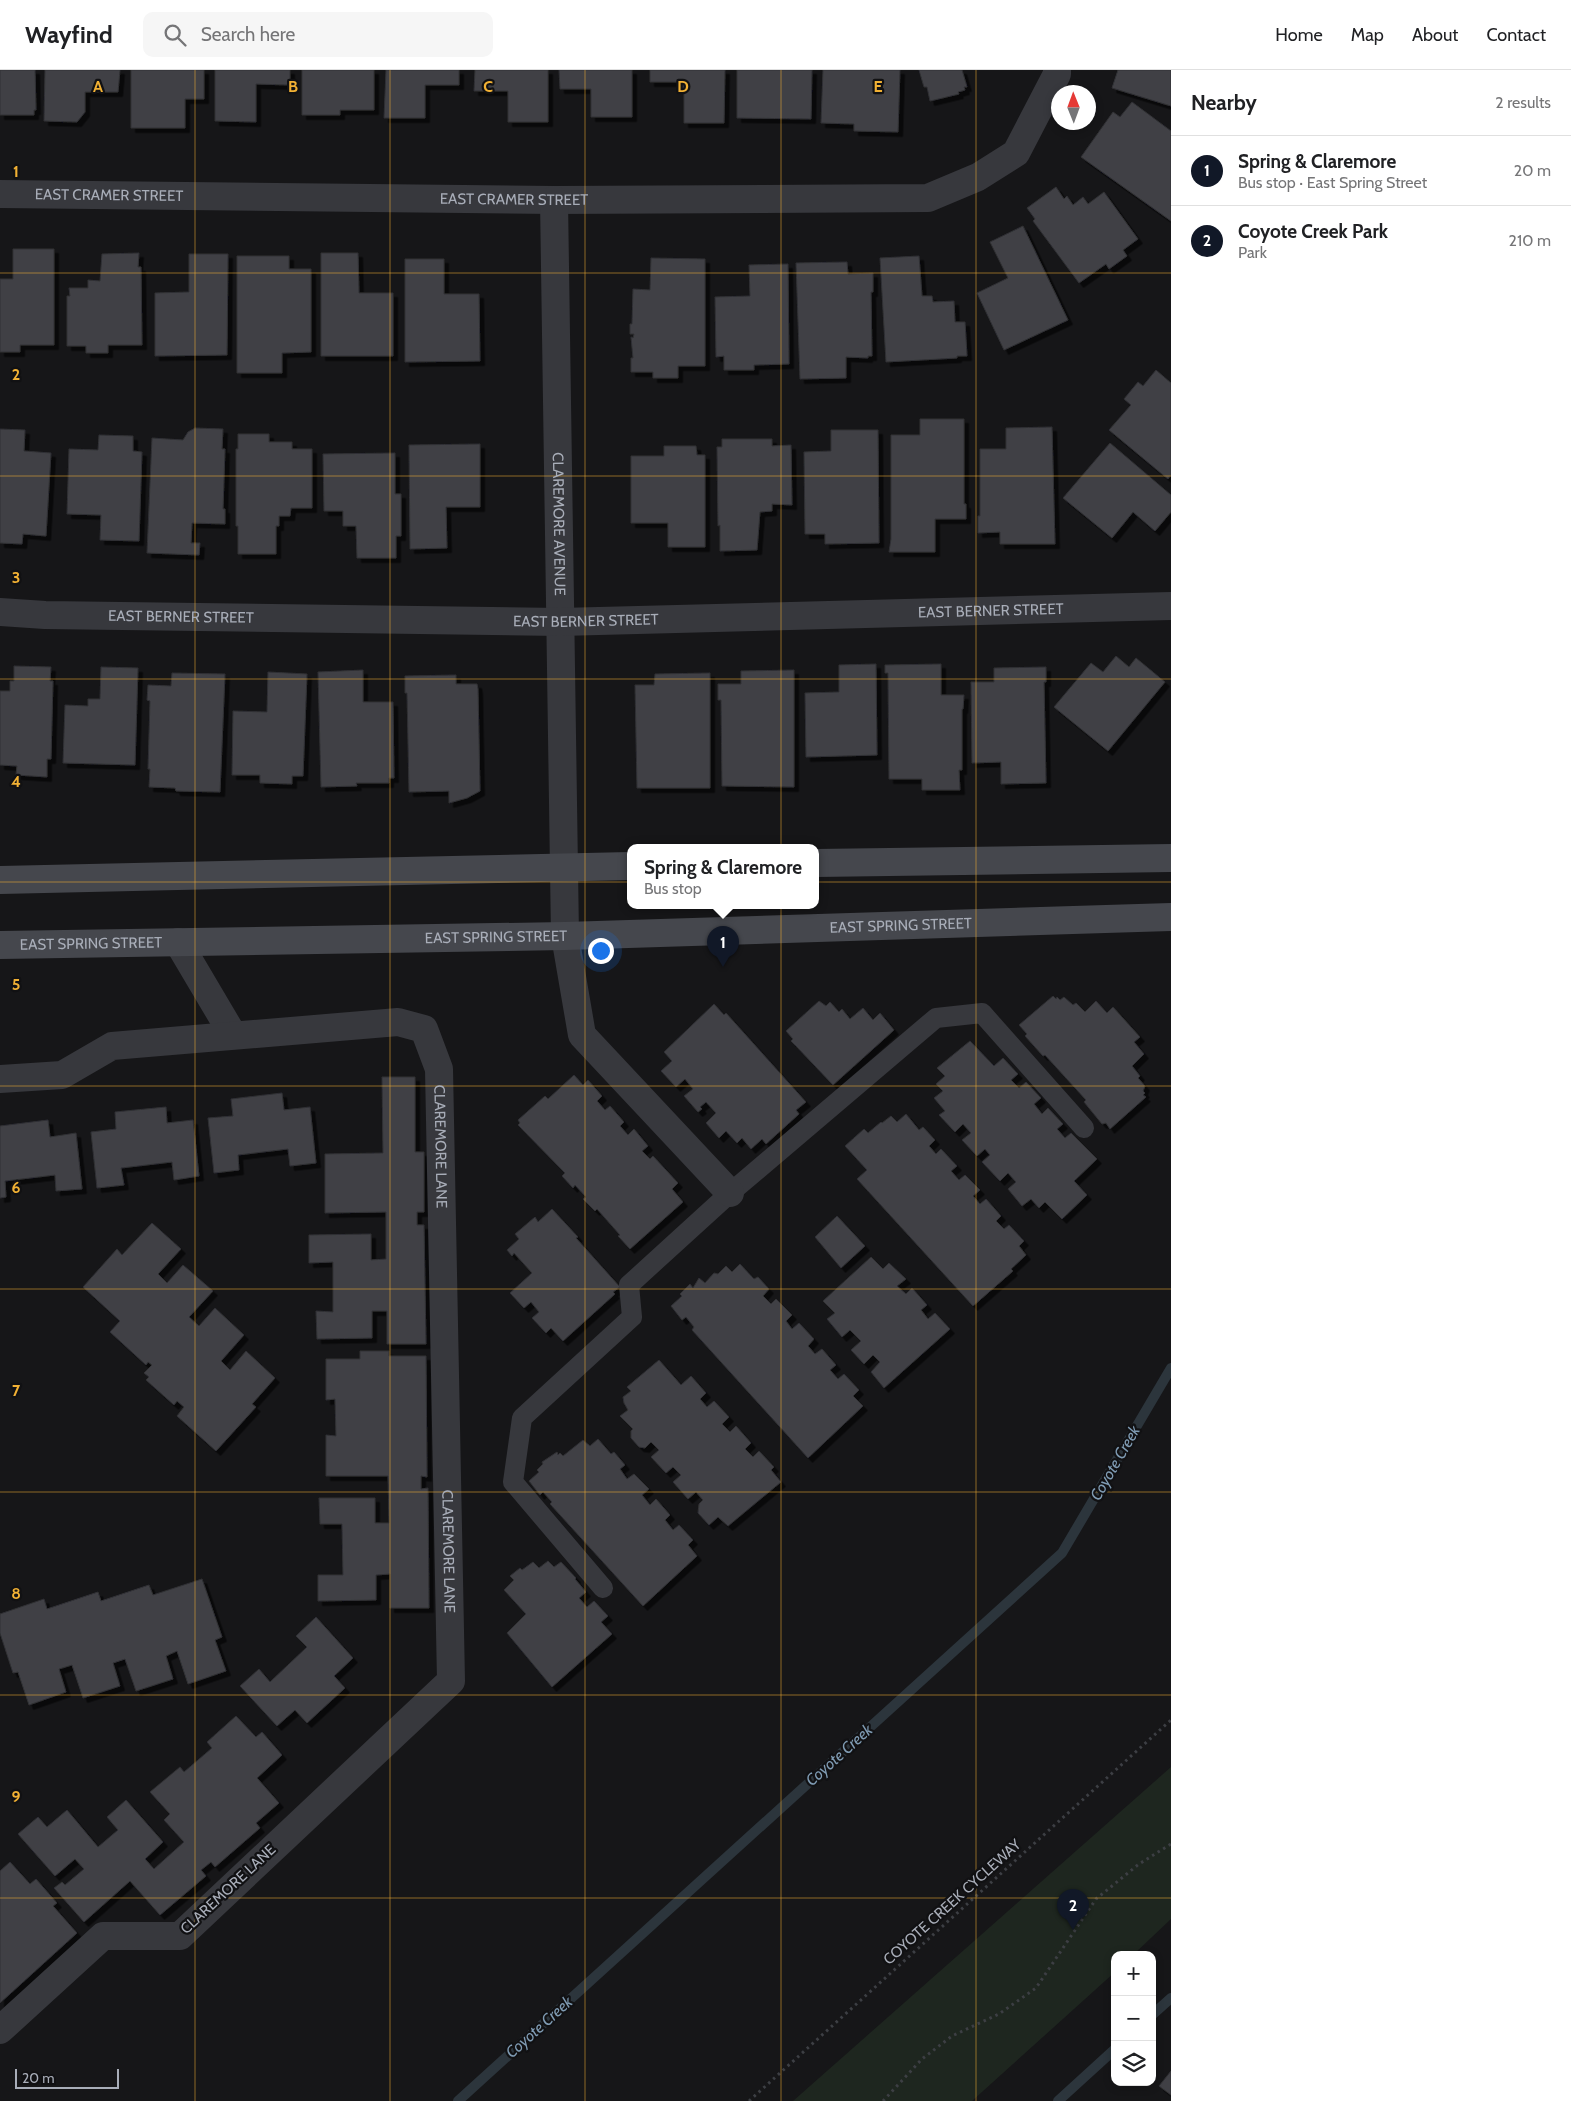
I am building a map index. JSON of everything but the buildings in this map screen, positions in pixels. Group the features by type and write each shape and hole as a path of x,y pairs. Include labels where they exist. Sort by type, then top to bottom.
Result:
{"main road":[{"path":"819,862 1171,858"},
{"path":"0,880 627,866"},
{"name":"EAST SPRING STREET","path":"2,948 178,942 565,936 1171,917"}],"street":[{"name":"EAST CRAMER STREET","path":"0,194 554,200 928,198 978,176 1016,153 1057,74 1057,70"},
{"name":"CLAREMORE AVENUE","path":"554,200 565,936"},
{"name":"EAST BERNER STREET","path":"0,612 45,615 560,622 1171,606"},
{"path":"565,936 582,1035 730,1194"},
{"path":"178,942 233,1035"},
{"name":"CLAREMORE LANE","path":"0,1079 62,1075 112,1046 398,1022 424,1029 439,1069 451,1681 180,1936 102,1936 0,2030"}],"lane":[{"path":"603,1588 513,1482 522,1418 632,1318 629,1285 730,1194 936,1018 982,1012 1084,1128"}],"path":[{"name":"COYOTE CREEK CYCLEWAY","path":"749,2101 1171,1720"},
{"path":"883,2101 922,2059 952,2036 999,2014 1036,1988 1096,1898 1139,1864 1171,1844"}],"shaded area":[{"path":"1171,1767 1171,1919 1137,1951 1111,1951 1111,1976 972,2101 793,2101"}],"waterway":[{"name":"Coyote Creek","path":"458,2101 1062,1553 1171,1368"},
{"path":"1156,2011 1171,1998"},
{"path":"1058,2101 1111,2053"}],"place":[{"name":"Spring & Claremore","path":"723,967"},
{"name":"Coyote Creek Park","path":"1073,1930"}]}
